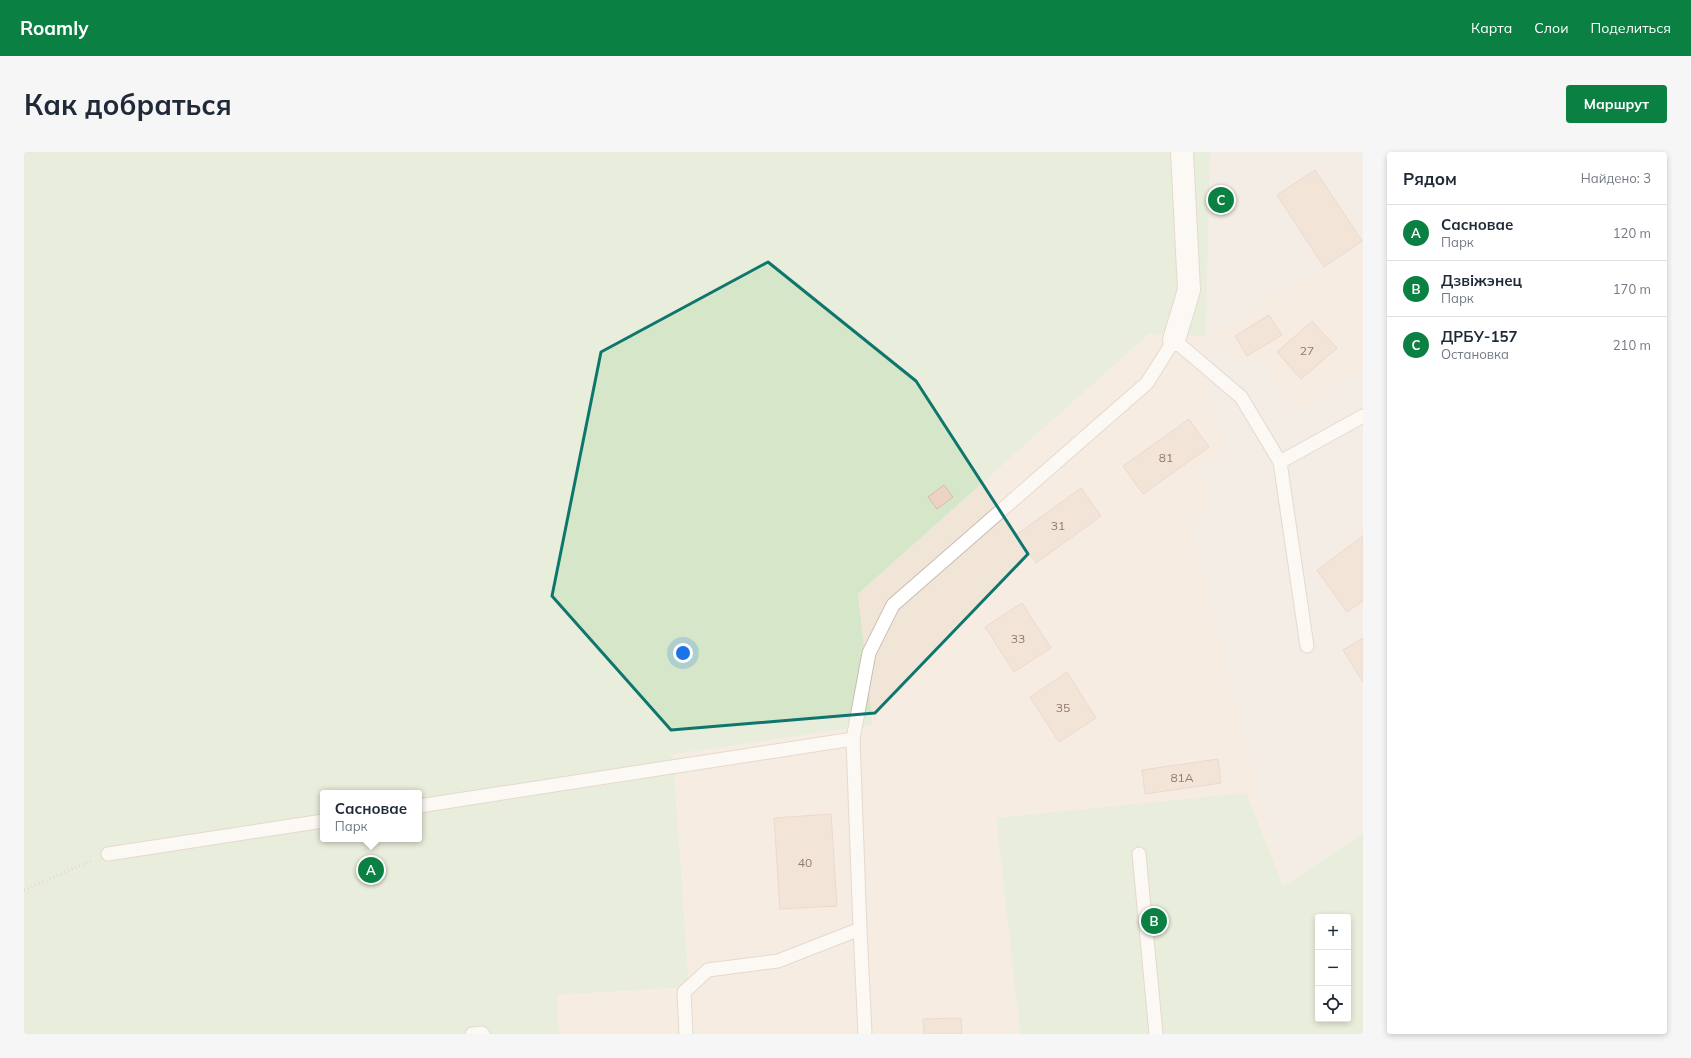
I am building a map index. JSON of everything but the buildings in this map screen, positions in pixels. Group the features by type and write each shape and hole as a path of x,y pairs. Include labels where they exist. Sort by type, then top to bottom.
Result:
{"street":[{"path":"1174,340 1189,290 1182,152"}],"lane":[{"path":"866,1034 860,929 853,739 869,653 893,605 1147,383 1174,340 1241,397 1280,462 1307,646"},
{"path":"1280,462 1363,416"},
{"path":"422,806 853,739"},
{"path":"108,854 320,821"},
{"path":"1139,854 1156,1034"},
{"path":"686,1034 684,992 708,970 778,961 860,929"},
{"path":"472,1034 482,1032 483,1034"}],"path":[{"path":"24,890 108,854"}],"highlighted area":[{"path":"768,262 916,381 1028,554 875,713 671,730 552,596 601,352"}],"shaded area":[{"path":"1210,152 1363,152 1363,245 1207,336 1246,364 1258,359 1289,405 1300,412 1363,369 1363,834 1283,886 1190,520 1211,513 1200,468 1227,448 1198,368 1206,336"},
{"path":"1363,245 1363,369 1300,412 1289,405 1258,359 1247,364 1207,336"},
{"path":"1149,334 1207,336 1198,368 1227,448 1200,468 1212,513 1190,520 1283,886 996,818 1020,1034 559,1034 557,995 689,987 673,753 873,725 858,594"}],"green space":[{"path":"24,152 1210,152 1206,336 1149,334 858,594 873,725 673,754 689,987 557,995 559,1034 24,1034"},
{"path":"1246,793 1283,886 1363,834 1363,1034 1020,1034 996,818"}],"place":[{"name":"ДРБУ-157","path":"1221,200"},
{"name":"Сасновае","path":"371,870"},
{"name":"Дзвіжэнец","path":"1154,921"}]}
